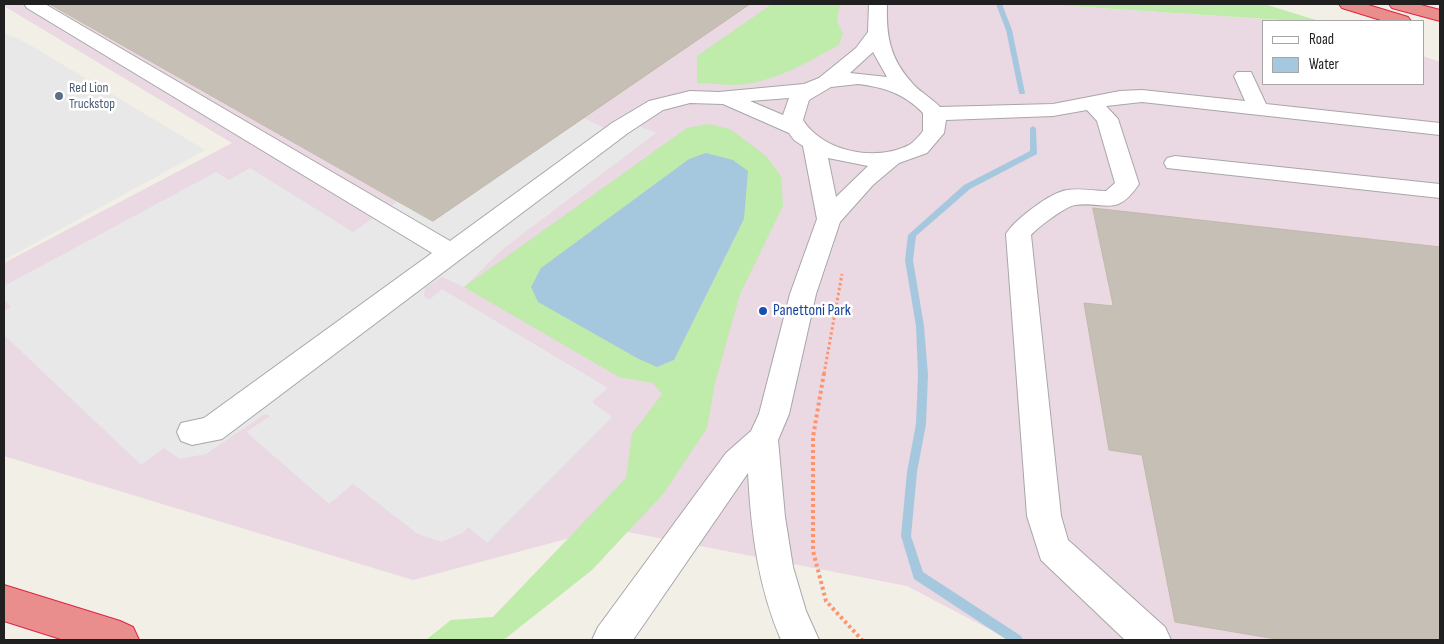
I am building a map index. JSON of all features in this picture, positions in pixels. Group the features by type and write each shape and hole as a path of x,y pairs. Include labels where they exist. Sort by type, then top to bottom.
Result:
{"highway":[{"path":"1348,4 1399,20"},
{"path":"1398,4 1440,16"},
{"path":"1424,28 1440,34"},
{"path":"4,603 120,640"}],"street":[{"path":"33,4 451,253"},
{"path":"878,4 876,32 889,66 906,89"},
{"path":"796,128 793,107 817,86 863,52 876,32"},
{"path":"1244,76 1258,108"},
{"path":"192,432 211,430 620,128 656,106 690,96 719,98 817,86 842,79 866,79 891,83 906,89 923,100 934,114 936,127 929,141 914,152 892,158 872,160 851,158 814,144 796,128 754,109 719,98"},
{"path":"934,114 1053,110 1120,97 1142,96 1362,118 1440,129"},
{"path":"1092,103 1107,119 1127,184 1112,199 1068,197 1026,225 1018,234 1044,516 1053,549 1152,640"},
{"path":"1362,118 1422,109 1440,110"},
{"path":"814,144 829,220"},
{"path":"611,640 737,463 762,440 774,414 803,294 829,220 865,180 892,158"},
{"path":"1175,163 1440,191"},
{"path":"762,440 769,542 790,622 800,640"}],"path":[{"path":"844,268 813,437 813,551 826,601 862,640"}],"shaded area":[{"path":"4,4 1037,4 1279,20 1262,20 1262,85 1424,85 1424,56 1440,62 1440,640 1010,640 907,586 607,528 413,580 4,456 4,263 232,143 4,6"},
{"name":"Red Lion Truckstop","path":"4,33 25,42 205,150 4,260"},
{"path":"584,118 608,130 637,125 656,133 503,249 464,287 442,277 425,288 424,296 429,300 442,289 608,388 592,402 612,417 487,543 468,527 463,533 441,542 418,534 353,484 329,504 246,432 270,416 265,414 206,454 180,459 164,448 141,465 4,335 4,311 11,307 4,299 4,286 216,172 229,180 250,168 353,232 398,201 434,221"}],"green space":[{"path":"772,4 840,4 837,21 843,33 839,45 789,71 763,80 736,85 697,83 697,56"},
{"path":"1038,4 1264,4 1316,20 1282,20"},
{"path":"709,124 730,129 766,156 781,176 783,206 740,294 715,383 707,428 664,493 592,570 506,638 501,640 426,640 451,620 493,617 626,478 632,434 662,394 653,383 619,377 464,287 687,128","holes":["744,219 674,360 657,367"]}],"water":[{"path":"706,153 733,160 748,171 744,219 674,360 657,367 637,358 538,302 531,287 541,268 689,159"}],"building":[{"path":"50,4 750,4 433,221"},
{"path":"1093,208 1440,247 1440,640 1282,640 1175,622 1142,455 1109,450 1084,303 1113,306"}],"waterway":[{"path":"999,4 1009,30 1022,93"},
{"path":"1017,640 918,575 906,536 912,472 921,424 923,375 920,326 909,260 912,235 939,211 967,187 1034,152 1033,128"}],"place":[{"name":"Red Lion Truckstop","path":"59,96"},
{"name":"Panettoni Park","path":"763,311"}]}
